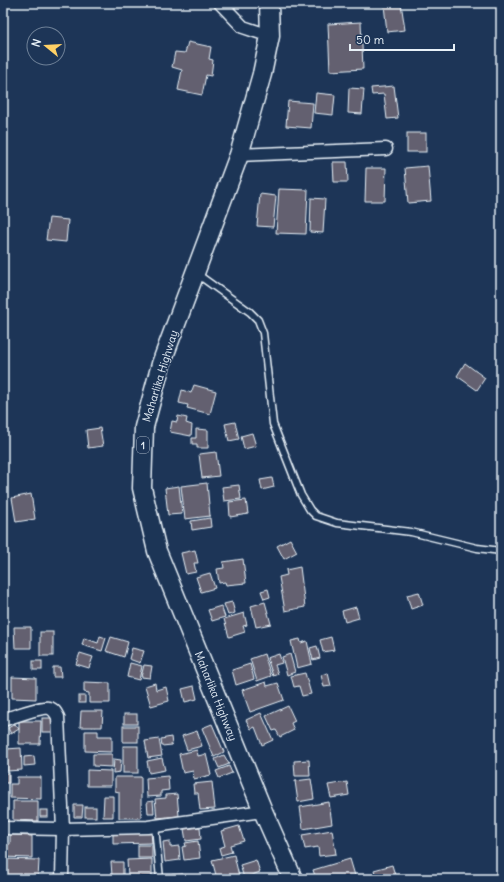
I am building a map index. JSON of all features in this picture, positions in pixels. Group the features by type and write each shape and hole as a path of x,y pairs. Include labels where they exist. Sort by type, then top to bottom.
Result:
{"main road":[{"name":"Maharlika Highway","path":"269,3 270,36 262,74 240,155 161,364 144,427 142,488 157,551 263,811 293,879"}],"street":[{"path":"220,3 243,27 270,36"},
{"path":"240,155 386,149"},
{"path":"3,720 36,710 49,708 56,712 58,717 63,828 62,879"},
{"path":"3,828 156,826 263,811"}],"lane":[{"path":"195,273 250,312 258,320 263,333 273,424 301,495 310,510 316,516 337,523 411,532 477,548 501,551"},
{"path":"156,826 160,879"}],"building":[{"path":"401,3 405,30 387,32 384,5"},
{"path":"361,22 363,69 330,71 328,24"},
{"path":"188,42 211,47 209,59 213,60 211,76 206,75 202,95 178,90 182,70 172,67 175,52 185,53"},
{"path":"394,86 398,118 387,119 384,94 372,95 371,88"},
{"path":"349,88 364,89 362,114 348,113"},
{"path":"316,93 335,95 333,115 314,113"},
{"path":"288,101 313,103 311,128 286,126"},
{"path":"407,133 426,133 426,152 407,152"},
{"path":"333,162 347,162 348,182 334,182"},
{"path":"428,166 431,201 408,203 405,168"},
{"path":"366,168 386,168 385,201 365,201"},
{"path":"279,189 308,190 306,234 276,233"},
{"path":"260,194 276,196 273,227 257,226"},
{"path":"311,198 325,199 323,233 310,232"},
{"path":"49,218 68,220 66,242 46,240"},
{"path":"465,363 485,378 477,390 457,376"},
{"path":"194,385 216,391 210,414 187,408 188,405 179,403 182,390 191,393"},
{"path":"178,416 187,418 186,423 192,425 191,436 170,432 172,421 177,422"},
{"path":"235,422 239,439 229,441 225,424"},
{"path":"100,428 103,446 88,448 86,430"},
{"path":"196,429 208,430 208,448 197,448 197,444 192,444 192,438 196,438"},
{"path":"252,433 256,446 244,449 241,436"},
{"path":"216,452 219,476 202,478 199,454"},
{"path":"272,478 274,487 262,490 260,480"},
{"path":"207,483 210,516 185,519 181,486"},
{"path":"239,485 241,499 224,501 222,487"},
{"path":"179,486 182,514 168,515 165,488"},
{"path":"31,494 35,519 16,522 12,498"},
{"path":"246,500 248,514 230,517 229,502"},
{"path":"210,518 211,527 192,530 191,521"},
{"path":"290,539 297,552 284,559 277,546"},
{"path":"195,550 198,563 194,563 196,572 186,574 181,553"},
{"path":"243,559 246,583 226,585 225,582 219,583 217,569 224,568 223,562"},
{"path":"300,567 305,607 285,611 279,577 287,575 286,570"},
{"path":"210,573 215,588 201,592 196,577"},
{"path":"268,589 270,597 264,599 261,591"},
{"path":"419,592 423,605 411,609 407,595"},
{"path":"232,602 235,613 228,615 224,604"},
{"path":"265,602 271,624 256,627 251,606"},
{"path":"221,606 225,617 212,621 208,610"},
{"path":"356,607 359,618 345,622 342,611"},
{"path":"244,613 247,625 243,626 245,632 229,637 224,619"},
{"path":"14,627 31,627 31,648 15,648"},
{"path":"40,632 53,632 53,656 40,656"},
{"path":"100,636 106,638 102,651 82,645 84,638 98,643"},
{"path":"111,637 128,642 124,657 106,651"},
{"path":"331,637 334,650 323,652 320,640"},
{"path":"300,639 301,643 307,641 312,664 297,668 291,641"},
{"path":"317,646 320,658 313,660 310,648"},
{"path":"132,648 144,651 140,663 129,659"},
{"path":"80,653 93,657 89,668 76,664"},
{"path":"264,654 271,676 257,681 250,659"},
{"path":"279,654 282,663 275,665 278,674 273,676 267,658"},
{"path":"290,654 295,672 287,675 282,657"},
{"path":"33,661 42,661 42,670 33,670"},
{"path":"130,663 142,666 139,680 127,677"},
{"path":"250,664 254,679 236,685 232,670"},
{"path":"144,665 152,666 150,678 141,677"},
{"path":"53,667 60,667 61,677 53,677"},
{"path":"305,673 311,694 302,696 299,686 294,687 291,676"},
{"path":"328,673 331,686 324,687 321,675"},
{"path":"12,677 36,678 36,699 12,698"},
{"path":"84,682 110,683 110,703 89,703 89,693 84,692"},
{"path":"266,682 267,686 278,683 284,700 250,712 242,690"},
{"path":"155,683 156,690 166,687 169,701 151,706 145,686"},
{"path":"194,686 197,699 185,702 182,689"},
{"path":"79,696 85,696 85,703 79,703"},
{"path":"288,706 295,721 291,723 294,730 280,737 276,730 273,731 266,716"},
{"path":"81,711 103,711 102,727 80,727"},
{"path":"261,713 273,740 262,745 255,727 251,729 246,720"},
{"path":"124,714 137,714 137,724 124,724"},
{"path":"42,718 56,718 56,732 42,732"},
{"path":"19,721 41,721 40,744 19,744"},
{"path":"15,724 19,729 11,734 8,728"},
{"path":"212,724 224,752 214,757 202,728"},
{"path":"123,726 138,726 138,742 123,742"},
{"path":"85,731 98,731 98,736 112,736 112,752 85,751"},
{"path":"197,731 202,746 187,750 182,736"},
{"path":"171,737 172,745 162,746 161,739"},
{"path":"159,739 162,756 148,758 145,741"},
{"path":"123,746 138,746 138,773 123,773"},
{"path":"21,748 22,770 7,771 6,749"},
{"path":"197,750 198,756 206,754 211,775 194,779 193,771 183,773 179,754"},
{"path":"93,754 112,754 112,767 93,766"},
{"path":"224,755 229,764 219,768 215,759"},
{"path":"34,756 35,765 24,766 24,757"},
{"path":"162,758 165,770 149,773 147,761"},
{"path":"114,759 121,760 120,772 113,773"},
{"path":"309,760 310,776 295,776 294,761"},
{"path":"229,766 232,773 219,778 216,771"},
{"path":"87,770 111,771 111,786 87,786"},
{"path":"3,773 9,773 9,783 3,783"},
{"path":"168,776 169,790 161,791 161,796 147,797 146,778"},
{"path":"17,777 41,777 41,799 10,798 10,784 17,784"},
{"path":"115,777 141,777 141,818 119,818 119,792 115,791"},
{"path":"311,779 314,799 298,802 295,781"},
{"path":"212,782 215,809 200,810 198,793 194,793 193,784"},
{"path":"347,782 349,795 331,798 328,785"},
{"path":"177,794 179,816 157,818 155,799 166,798 166,795"},
{"path":"104,796 113,796 113,817 103,817"},
{"path":"13,801 38,801 38,821 13,820"},
{"path":"153,801 154,813 148,813 147,802"},
{"path":"329,802 332,824 303,829 300,807"},
{"path":"74,805 83,805 82,817 74,817"},
{"path":"85,807 96,807 96,817 85,817"},
{"path":"40,810 48,810 48,817 40,817"},
{"path":"239,826 244,841 230,845 232,852 221,855 219,848 225,846 221,831"},
{"path":"200,827 201,839 186,841 184,829"},
{"path":"332,830 336,854 319,856 318,847 305,849 302,835"},
{"path":"151,832 152,843 113,844 113,833"},
{"path":"10,835 32,836 32,858 3,857 3,844 10,844"},
{"path":"170,841 170,847 179,846 180,860 165,862 163,842"},
{"path":"198,841 200,858 184,860 182,847 186,846 185,843"},
{"path":"138,845 152,845 152,858 138,858"},
{"path":"234,855 239,876 226,879 217,879 212,860"},
{"path":"4,859 39,860 38,879 4,879"},
{"path":"152,859 152,876 128,877 127,860"},
{"path":"350,859 356,879 316,879 313,870"},
{"path":"256,860 260,872 244,878 240,865"},
{"path":"111,862 123,862 123,876 112,876"},
{"path":"392,865 395,875 391,876 392,879 377,879 374,870"},
{"path":"183,874 183,879 170,879 169,875"}]}
